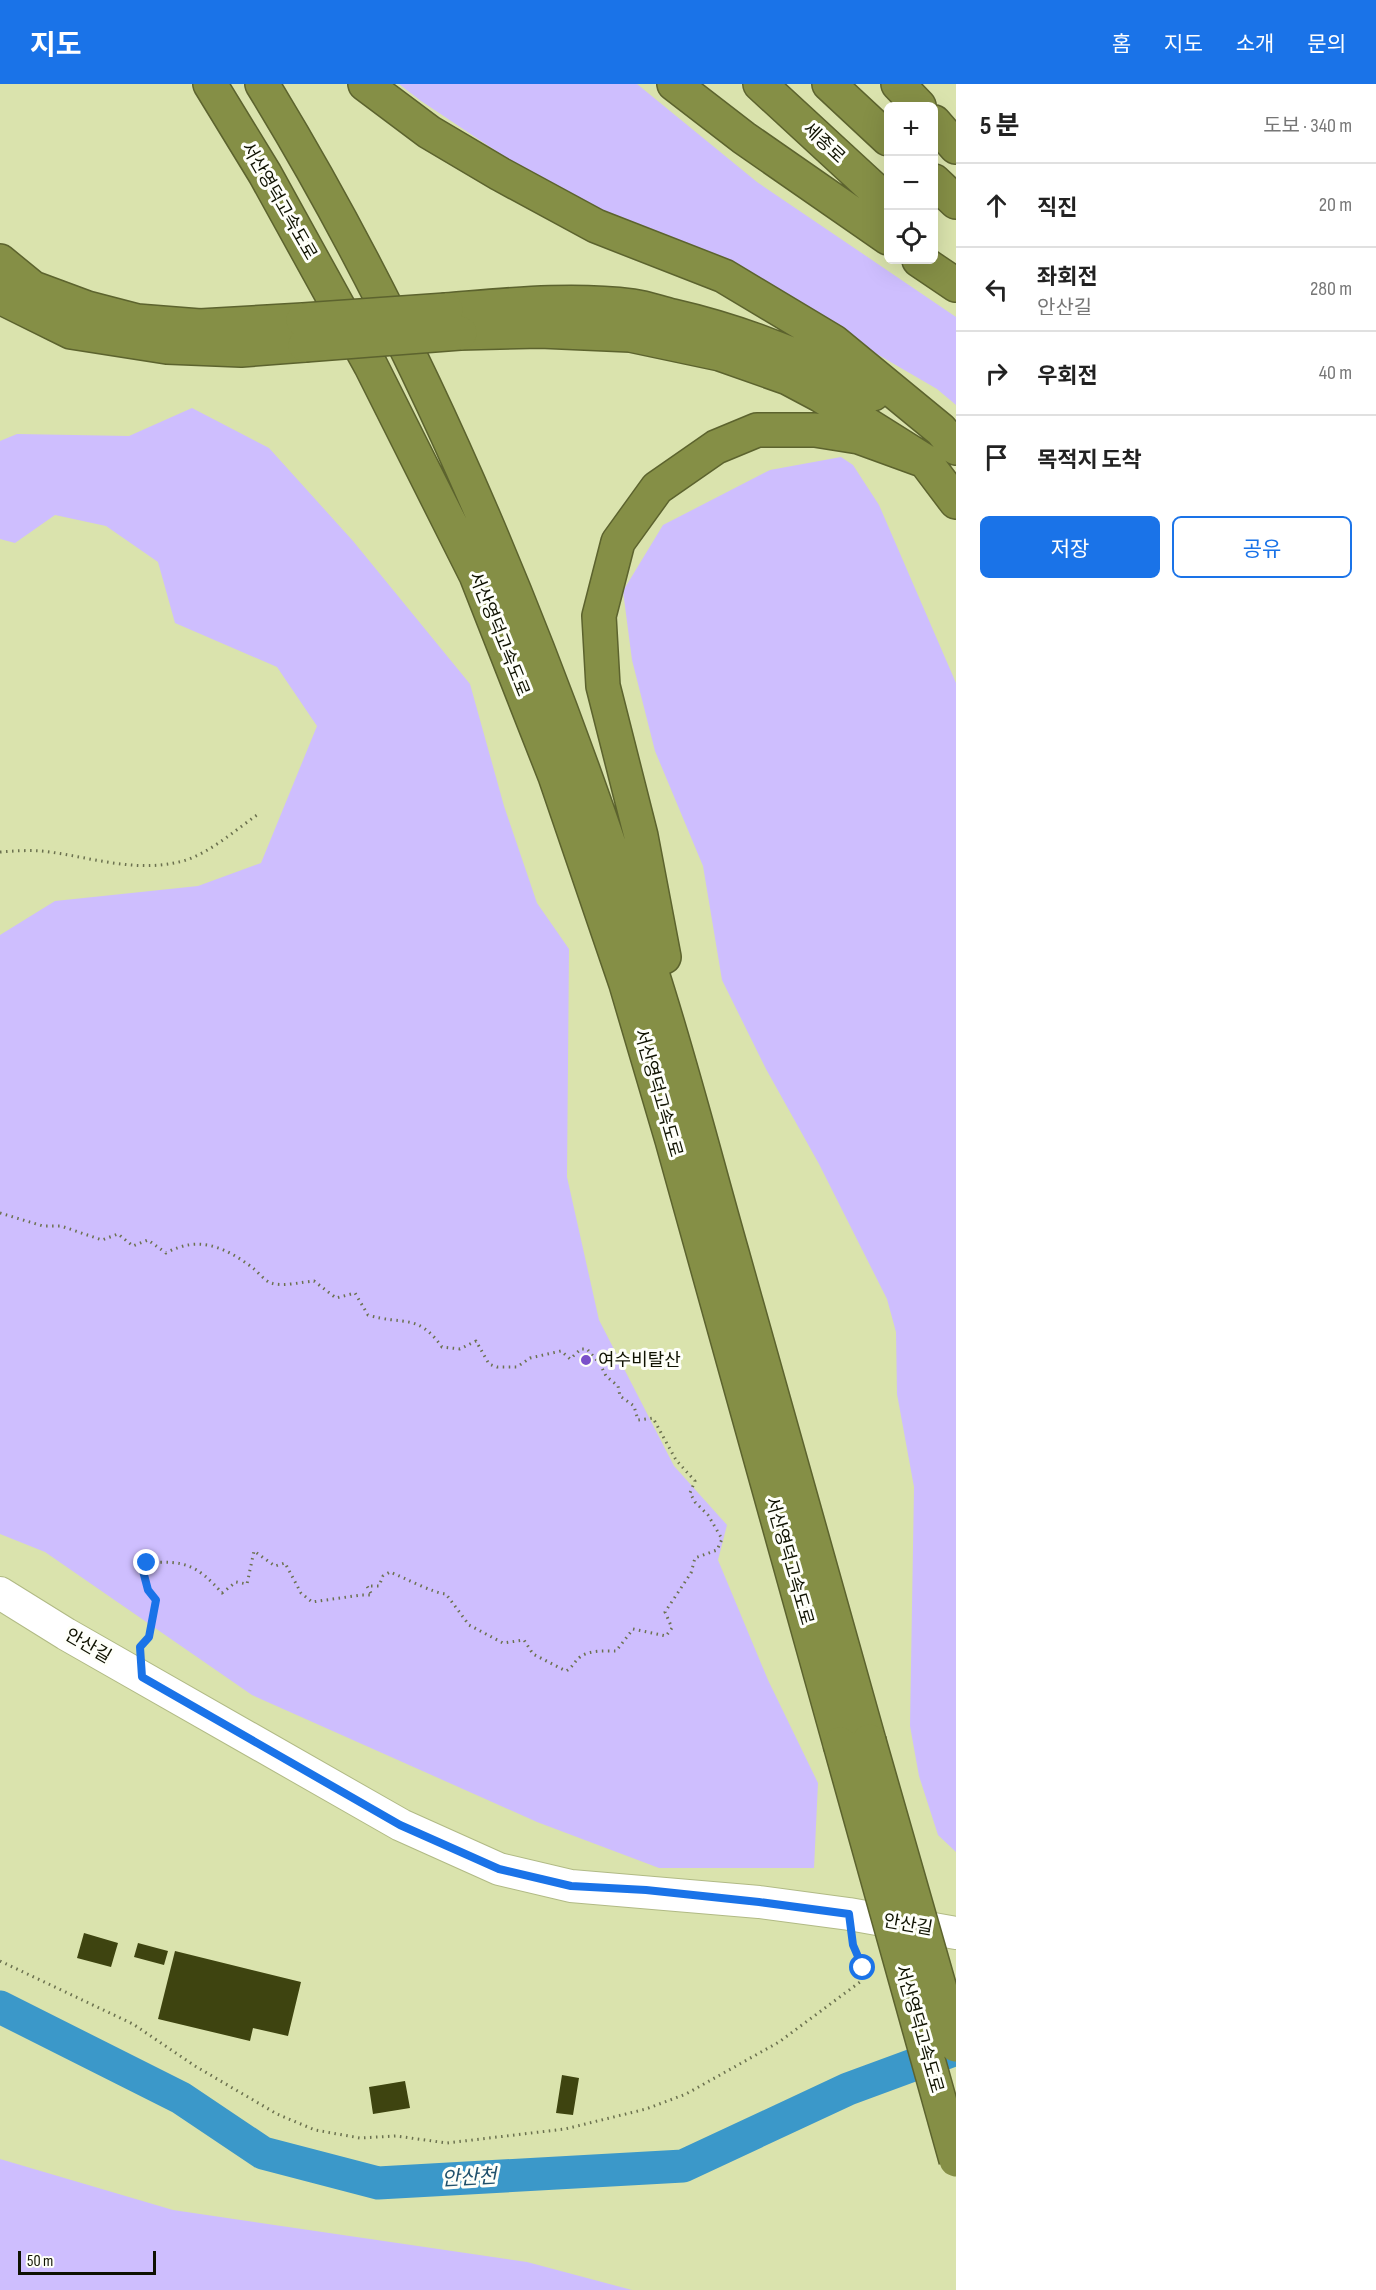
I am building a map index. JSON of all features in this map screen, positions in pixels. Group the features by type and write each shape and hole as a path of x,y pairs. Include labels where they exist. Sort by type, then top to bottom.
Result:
{"highway":[{"path":"196,84 265,174"},
{"name":"서산영덕고속도로","path":"210,84 265,174 370,366 476,575 555,776 626,984 855,1743 956,2045"},
{"name":"서산영덕고속도로","path":"262,84 300,145 403,340 501,557 579,762 652,972 697,1128 855,1743 956,2160"},
{"path":"365,84 429,132 500,174 596,226 724,276 834,342 948,439"},
{"path":"674,84 744,138 884,235"},
{"name":"세종로","path":"760,84 884,198"},
{"path":"829,84 884,135"},
{"path":"898,84 915,102"},
{"path":"938,128 956,147"},
{"path":"938,186 956,202"},
{"path":"938,248 956,264"},
{"path":"0,261 33,288 87,308 137,321 200,326 304,332 453,321 556,302 634,306 704,323 769,345 840,375 948,439"},
{"path":"925,264 956,285"},
{"path":"0,297 71,332 166,347 241,350 304,332"},
{"path":"453,321 540,331 630,335 720,354 788,378 820,395 926,461 956,502"},
{"path":"697,1128 641,837 603,686 599,616 618,542 657,488 716,447 757,430 815,430 859,437 926,461"}],"street":[{"name":"안산길","path":"0,1593 400,1825 499,1869 571,1886 646,1890 759,1902 956,1932"}],"path":[{"path":"0,852 43,851 119,866 155,865 183,861 203,852 257,815"},
{"path":"0,1213 43,1226 61,1226 102,1240 118,1234 133,1246 148,1240 166,1253 181,1245 201,1243 218,1247 252,1267 270,1283 291,1284 314,1281 336,1298 356,1293 368,1315 414,1322 432,1332 442,1347 460,1349 476,1341 489,1364 497,1367 517,1367 530,1358 561,1351 570,1359 581,1349 587,1349 600,1364 606,1376 618,1386 620,1396 634,1406 638,1420 653,1418 676,1460 695,1480 690,1493 695,1502 708,1515 722,1539 717,1550 695,1558 692,1573 665,1612 672,1628 666,1636 633,1629 616,1651 590,1652 581,1656 572,1668 566,1671 533,1654 524,1640 503,1643 469,1625 446,1594 436,1593 423,1585 390,1572 383,1576 379,1586 367,1586 372,1595 361,1594 312,1602 301,1593 285,1563 275,1566 254,1551 247,1584 236,1582 222,1593 195,1567 169,1561 147,1563 143,1571 148,1590 156,1600 149,1637 140,1647 142,1677"},
{"path":"0,1961 133,2024 195,2066 277,2114 315,2130 360,2138 396,2136 447,2144 565,2129 646,2109 686,2094 779,2042 860,1982 863,1968 853,1945 849,1914"}],"shaded area":[{"path":"399,84 637,84 757,182 956,317 956,405 937,389 722,264 553,189"},
{"path":"192,408 269,448 353,541 470,684 504,806 537,903 569,949 567,1177 599,1320 674,1466 727,1525 718,1560 768,1680 818,1783 814,1868 659,1868 537,1822 252,1695 45,1552 0,1534 0,935 55,901 198,886 261,863 317,726 277,667 175,623 158,562 106,526 55,515 15,543 0,539 0,441 17,434 129,436"},
{"path":"841,457 853,465 879,505 956,683 956,1852 938,1835 919,1776 910,1726 914,1487 897,1394 896,1332 887,1299 819,1164 766,1069 722,980 703,866 655,751 632,660 623,591 663,525 770,470"},
{"path":"0,2159 173,2210 527,2262 632,2290 0,2290"}],"building":[{"path":"84,1933 118,1943 111,1967 77,1958"},
{"path":"138,1943 168,1951 164,1965 134,1957"},
{"path":"175,1951 301,1982 288,2036 253,2028 250,2041 158,2019"},
{"path":"562,2075 579,2078 573,2115 556,2113"},
{"path":"405,2081 410,2108 373,2114 369,2087"}],"waterway":[{"name":"안산천","path":"0,2007 181,2098 263,2153 378,2183 683,2166 848,2089 954,2050"}],"place":[{"name":"여수비탈산","path":"586,1360"}],"route":[{"path":"147,1563 143,1571 148,1590 156,1600 149,1637 140,1647 142,1677 400,1825 499,1869 571,1886 646,1890 849,1914 853,1945 863,1968"}]}
